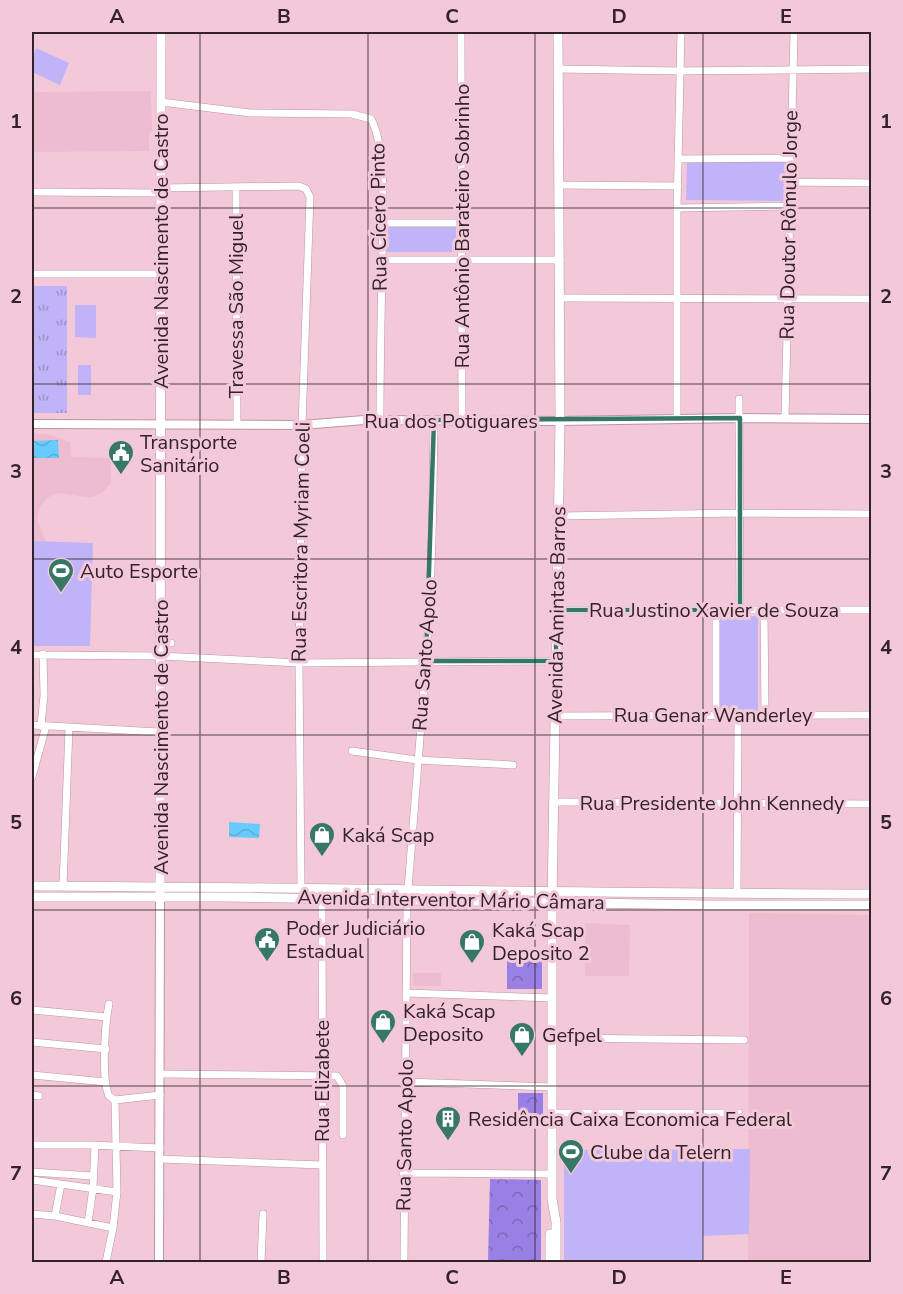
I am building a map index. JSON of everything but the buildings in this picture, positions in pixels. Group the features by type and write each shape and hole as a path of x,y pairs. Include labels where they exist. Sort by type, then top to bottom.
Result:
{"main road":[{"name":"Avenida Nascimento de Castro","path":"160,898 161,32"},
{"name":"Avenida Amintas Barros","path":"550,1263 553,1113 553,802 560,421 558,32"},
{"name":"Avenida Interventor Mário Câmara","path":"32,886 301,887 709,905 872,904"},
{"name":"Avenida Interventor Mário Câmara","path":"32,897 407,900 872,894"},
{"name":"Avenida Amintas Barros","path":"552,1199 556,1222 556,1263"}],"street":[{"name":"Rua Antônio Barateiro Sobrinho","path":"461,32 462,421"},
{"path":"677,418 677,208 681,32"},
{"name":"Rua Doutor Rômulo Jorge","path":"785,418 794,32"},
{"path":"558,69 680,71 872,69"},
{"name":"Rua Cícero Pinto","path":"161,102 250,113 352,114 367,117 374,126 380,144 382,223 380,420"},
{"path":"678,159 791,158"},
{"path":"791,182 872,183"},
{"path":"559,185 678,186"},
{"name":"Rua Escritora Myriam Coeli","path":"236,187 299,186 306,189 310,197 302,425 299,663 301,887"},
{"path":"32,192 236,187"},
{"name":"Travessa São Miguel","path":"236,187 237,424"},
{"path":"677,208 790,206"},
{"path":"382,223 462,223"},
{"path":"382,260 560,260"},
{"path":"32,274 160,274"},
{"path":"559,298 872,299"},
{"path":"739,399 740,610"},
{"name":"Rua dos Potiguares","path":"32,424 302,425 380,420 872,419"},
{"name":"Rua Santo Apolo","path":"408,890 426,661 432,536 434,420"},
{"path":"559,516 741,513 872,514"},
{"name":"Rua Justino Xavier de Souza","path":"556,610 872,609"},
{"path":"716,610 716,715"},
{"path":"764,610 765,715"},
{"path":"160,643 171,643"},
{"path":"32,777 44,726 43,654"},
{"path":"32,655 161,656 299,663 556,661"},
{"path":"737,894 738,715"},
{"name":"Rua Genar Wanderley","path":"555,716 872,715"},
{"path":"32,725 159,732"},
{"path":"63,886 69,728"},
{"path":"352,751 417,760 513,765"},
{"name":"Rua Presidente John Kennedy","path":"553,802 872,804"},
{"name":"Avenida Nascimento de Castro","path":"159,1263 160,898"},
{"name":"Rua Elizabete","path":"322,899 323,1263"},
{"name":"Rua Santo Apolo","path":"404,1263 407,900"},
{"path":"406,993 552,998"},
{"path":"110,1004 107,1017 106,1049 106,1090 109,1096 115,1100 160,1095"},
{"path":"32,1010 107,1017"},
{"path":"552,1038 744,1040"},
{"path":"32,1042 106,1049"},
{"path":"160,1074 337,1076 343,1086 343,1135"},
{"path":"32,1075 106,1082"},
{"path":"406,1082 553,1087"},
{"path":"106,1263 117,1192 115,1100"},
{"path":"553,1113 739,1113"},
{"path":"32,1145 160,1148"},
{"path":"88,1223 93,1188 95,1145"},
{"path":"159,1159 322,1165"},
{"path":"32,1172 93,1176"},
{"path":"403,1173 552,1174"},
{"path":"32,1180 117,1192"},
{"path":"55,1216 62,1184"},
{"path":"32,1214 55,1216 113,1228"},
{"path":"261,1263 263,1214"}],"highlighted area":[{"path":"740,418 740,610 556,610 556,661 426,661 434,420"}],"shaded area":[{"path":"151,91 152,130 149,134 149,151 32,152 32,92"},
{"path":"32,433 51,435 70,442 71,457 111,458 111,483 103,492 93,497 57,493 47,498 41,506 37,520 46,542 32,541"},
{"path":"749,913 871,915 871,1262 748,1262"},
{"path":"585,923 630,925 629,976 585,976"},
{"path":"413,973 441,973 441,986 413,986"}],"green space":[{"path":"36,48 69,63 60,85 32,72 32,61"},
{"path":"687,161 790,161 788,201 686,200"},
{"path":"385,224 456,225 456,252 385,252"},
{"path":"32,286 67,286 67,413 32,413"},
{"path":"75,305 96,305 96,338 75,337"},
{"path":"78,365 91,365 91,395 78,395"},
{"name":"Auto Esporte","path":"32,541 93,543 90,646 32,646"},
{"path":"758,616 758,713 719,713 719,617"},
{"path":"507,960 542,960 542,989 507,989"},
{"path":"518,1093 543,1093 543,1116 518,1116"},
{"path":"750,1149 749,1234 703,1236 703,1262 564,1262 564,1150"},
{"path":"490,1179 541,1180 541,1262 488,1262"}],"water":[{"path":"58,440 59,458 32,458 32,441"},
{"path":"229,822 260,824 259,838 229,837"}],"place":[{"name":"Transporte Sanitário","path":"121,476"},
{"name":"Auto Esporte","path":"61,594"},
{"name":"Kaká Scap","path":"322,858"},
{"name":"Poder Judiciário Estadual","path":"267,963"},
{"name":"Kaká Scap Deposito 2","path":"472,965"},
{"name":"Kaká Scap Deposito","path":"383,1045"},
{"name":"Gefpel","path":"522,1058"},
{"name":"Residência Caixa Economica Federal","path":"448,1142"},
{"name":"Clube da Telern","path":"571,1175"}]}
